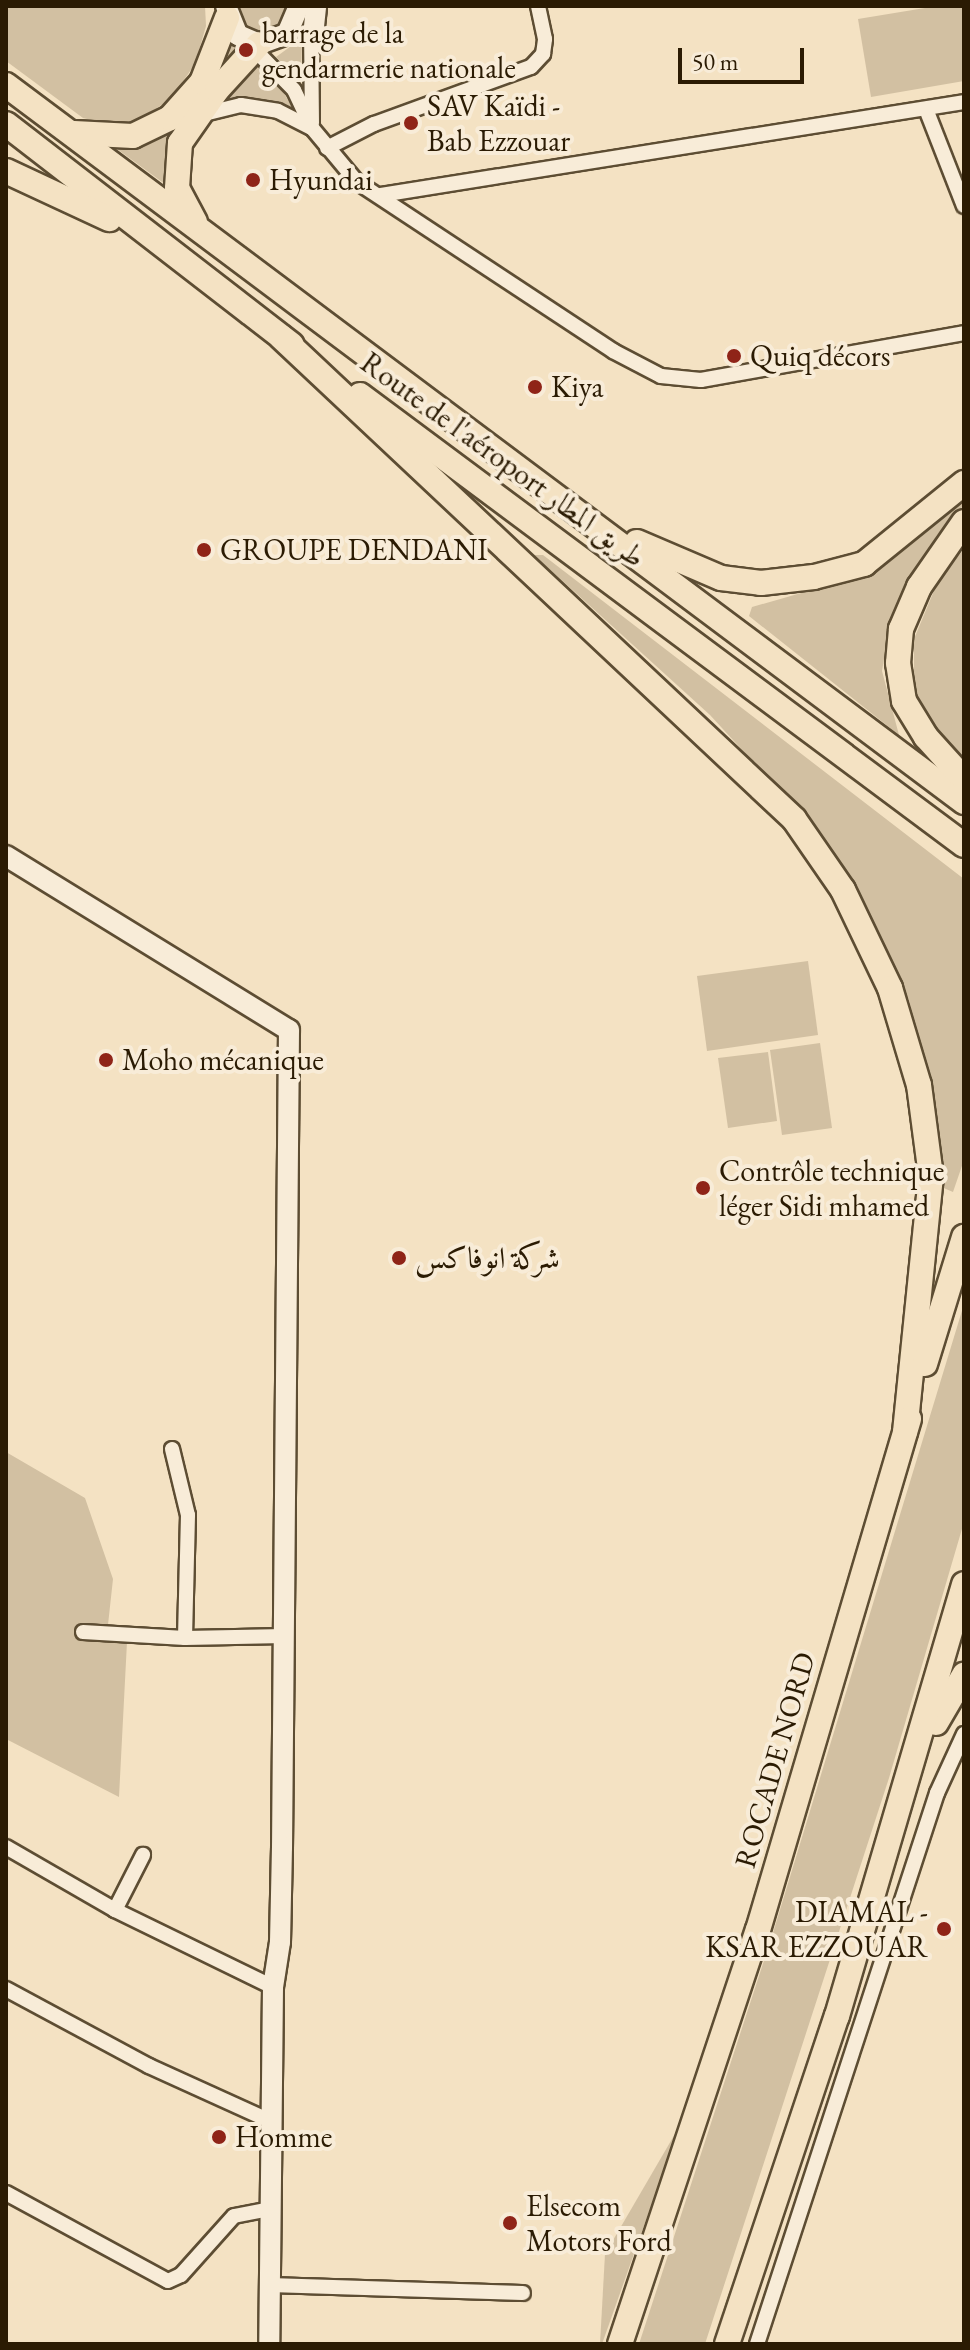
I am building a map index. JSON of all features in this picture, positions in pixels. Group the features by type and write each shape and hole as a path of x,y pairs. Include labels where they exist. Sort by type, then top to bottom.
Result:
{"highway":[{"path":"70,132 133,136 170,118 202,82 226,10"},
{"path":"199,227 177,188 175,164 180,143 196,117 254,44"},
{"name":"Route de l'aéroport طريق المطار","path":"6,85 591,519 964,802"},
{"name":"Route de l'aéroport طريق المطار","path":"6,124 281,337 964,845"},
{"path":"6,171 162,247"},
{"path":"281,337 794,819 843,890 890,988 919,1085 931,1176 905,1432"},
{"path":"591,519 721,578 761,583 814,577 864,564 964,483"},
{"path":"964,522 919,587 901,629 898,663 904,701 926,737 964,779"},
{"name":"ROCADE NORD","path":"620,2344 758,1930 964,1237"},
{"path":"727,2344 837,2016 912,1772 964,1584"},
{"path":"912,1772 964,1675"}],"street":[{"path":"305,6 313,36 312,128"},
{"path":"254,44 279,40 293,27 305,6"},
{"path":"327,148 374,124 531,67 543,54 545,39 538,6"},
{"path":"226,10 294,90 312,128 357,182 613,351 679,381 964,333"},
{"path":"381,195 964,102"},
{"path":"196,117 241,105 278,111 312,128"},
{"path":"926,109 964,206"},
{"path":"6,856 289,1030 285,1636 280,1942 273,1987 269,2344"},
{"path":"172,1449 188,1515 185,1638"},
{"path":"83,1632 185,1638 285,1636"},
{"path":"757,2344 937,1793 964,1734"},
{"path":"6,1847 115,1910 273,1987"},
{"path":"115,1910 143,1855"},
{"path":"6,1989 149,2066 270,2121"},
{"path":"6,2193 168,2281 181,2275 234,2216 271,2209"},
{"path":"269,2285 523,2293"}],"shaded area":[{"path":"6,6 205,6 206,26 195,64 170,100 135,121 112,125 83,118 6,61"},
{"path":"234,6 288,8 284,24 270,34 246,31"},
{"path":"937,6 964,6 964,81 871,97 858,19"},
{"path":"302,38 301,81 276,57"},
{"path":"229,39 240,51 221,79 173,190 113,146 137,143"},
{"path":"256,64 282,90 293,109 258,99 223,103"},
{"path":"964,492 964,505 937,535 890,623 882,671 899,735 749,616 752,607 829,585"},
{"path":"964,549 964,765 937,736 914,691 914,639 938,581"},
{"path":"534,555 543,555 964,879 964,1160 953,1192 939,1186 933,1108 909,1000 852,881 814,828 710,715"},
{"path":"808,961 818,1035 707,1051 697,976"},
{"path":"820,1043 832,1128 782,1135 770,1050"},
{"path":"768,1052 777,1121 728,1128 718,1058"},
{"path":"964,1304 964,1522 889,1778 705,2344 639,2344 772,1936"},
{"path":"6,1452 85,1498 113,1579 106,1643 127,1642 119,1797 6,1739"},
{"path":"679,2127 602,2344 600,2344 605,2254"}],"place":[{"name":"barrage de la gendarmerie nationale","path":"246,50"},
{"name":"SAV Kaïdi - Bab Ezzouar","path":"411,123"},
{"name":"Hyundai","path":"253,180"},
{"name":"Quiq décors","path":"734,356"},
{"name":"Kiya","path":"535,387"},
{"name":"GROUPE DENDANI","path":"204,550"},
{"name":"Moho mécanique","path":"106,1060"},
{"name":"Contrôle technique léger Sidi mhamed","path":"703,1188"},
{"name":"شركة انوفاكس","path":"399,1258"},
{"name":"DIAMAL - KSAR EZZOUAR","path":"944,1929"},
{"name":"Homme","path":"219,2137"},
{"name":"Elsecom Motors Ford","path":"510,2223"}]}
